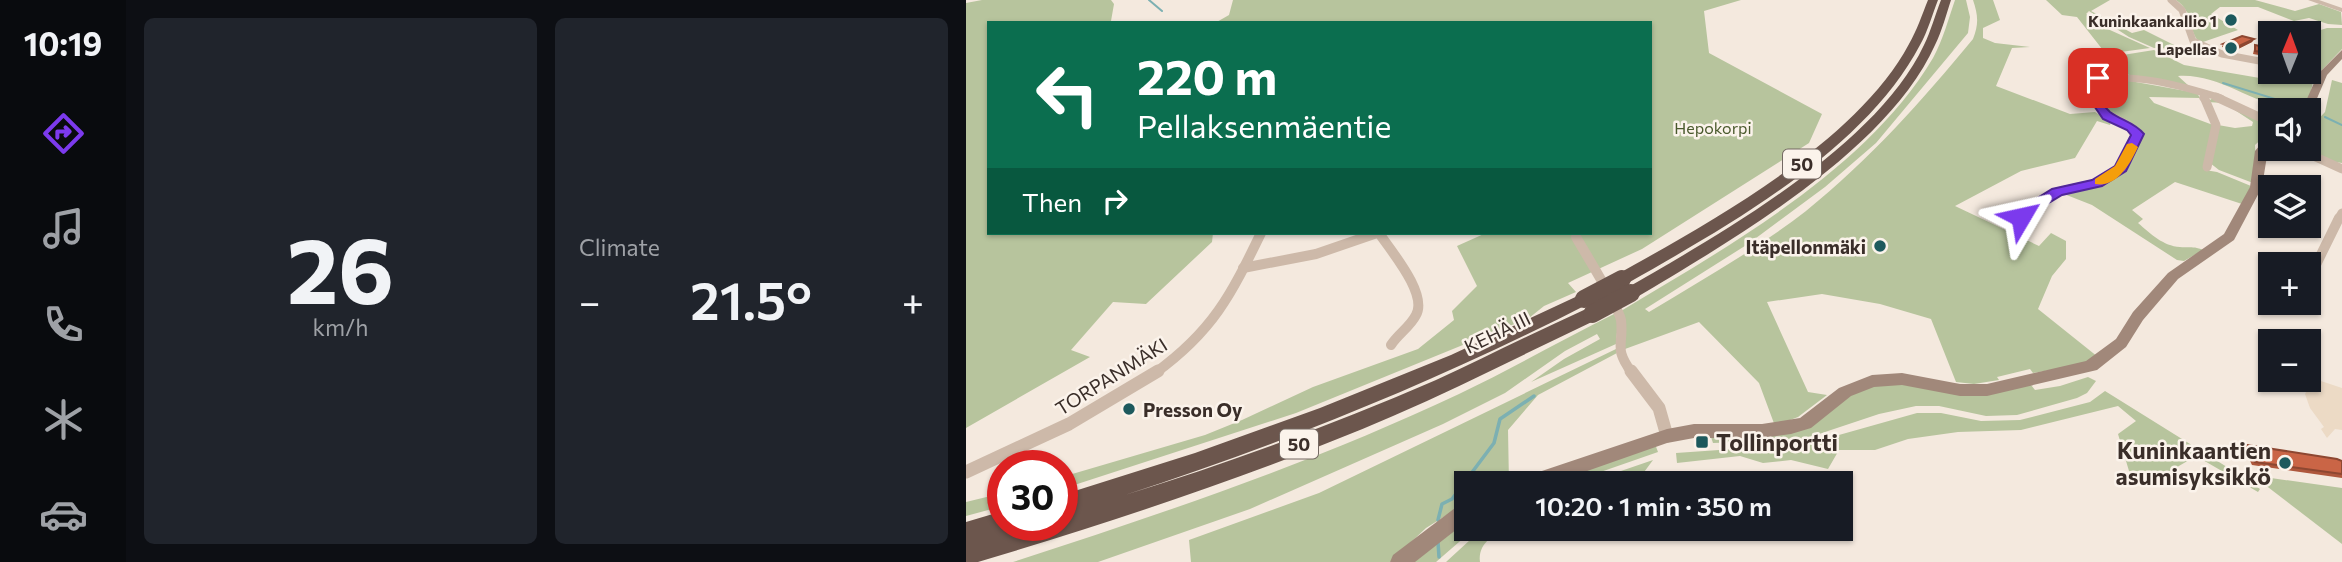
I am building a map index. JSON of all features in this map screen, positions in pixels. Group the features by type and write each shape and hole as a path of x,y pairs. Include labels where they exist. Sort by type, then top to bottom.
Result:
{"highway":[{"name":"KEHÄ III","path":"1627,286 1756,199 1843,130 1898,70 1923,29 1933,0"},
{"name":"KEHÄ III","path":"966,554 1153,497 1349,424 1442,385 1747,222 1816,172 1888,104 1923,58 1936,34 1946,0"},
{"name":"KEHÄ III","path":"1078,500 1242,445 1344,407 1588,306"},
{"path":"978,562 1073,531 1153,497"},
{"path":"966,527 987,524"},
{"path":"966,533 987,527"}],"main road":[{"path":"2312,98 2323,74 2342,53"},
{"path":"1565,471 1667,436 1710,431 1779,430 1805,423 1845,392 1872,381 1902,379 1961,390 1987,390 2057,376 2098,363 2121,343 2138,316 2173,276 2229,237 2256,187 2260,161"},
{"path":"1400,562 1454,520"}],"street":[{"path":"2171,0 2182,10 2193,41 2222,54 2258,62"},
{"path":"2312,0 2342,10"},
{"path":"2031,208 2057,192 2097,183 2121,169 2138,134 2132,127 2103,112 2088,88 2092,80 2116,77 2206,94 2258,116"},
{"path":"2206,94 2203,97 2216,125 2207,167"},
{"path":"2321,159 2342,169"},
{"path":"2321,255 2342,213"},
{"name":"TORPANMÄKI","path":"966,472 1081,418 1174,361 1223,308 1260,235"},
{"path":"1243,268 1316,254 1372,235"},
{"path":"1379,235 1399,262 1420,302 1418,313 1391,345"},
{"path":"1576,237 1621,318 1619,345 1622,359 1659,408 1667,436"}],"green space":[{"path":"982,0 1111,0 1114,4 1111,21 987,21 987,235 1213,235 1212,242 1146,304 1113,302 1071,350 1090,357 966,428 966,3"},
{"name":"Hepokorpi","path":"1233,0 1741,0 1704,11 1709,53 1822,114 1809,143 1642,249 1568,283 1576,292 1544,306 1529,318 1296,413 1078,484 1078,472 1205,435 1313,387 1418,349 1454,320 1452,311 1477,286 1457,246 1482,235 1652,235 1652,21 1218,21 1229,15"},
{"path":"1955,0 1966,0 1970,17 1968,33 1876,143 1825,187 1748,244 1645,309 1649,312 1749,251 1829,192 1894,129 1973,39 1977,20 1973,0 1993,0 2000,20 1983,28 1983,38 1995,43 2030,47 2012,48 1996,86 2070,114 2095,112 2111,122 2110,125 2097,121 2075,158 2021,171 1955,206 2039,246 2051,233 2066,241 2066,259 2052,276 2038,309 2098,357 2080,365 2033,373 2030,369 1997,377 1999,380 1974,384 1956,382 1931,319 1880,304 1822,294 1767,302 1808,392 1827,395 1798,417 1775,426 1759,383 1699,322 1625,349 1621,311 1706,260 1793,202 1834,170 1872,135 1905,98 1933,58"},
{"path":"2046,0 2110,0 2091,11 2132,33 2144,30 2182,49 2154,48 2129,37 2089,11 2086,14 2100,22 2101,26 2150,48 2106,54 2077,17 2062,15"},
{"path":"2176,0 2255,0 2295,11 2319,4 2341,12 2342,25 2309,18 2294,21 2258,7 2220,7 2211,14 2238,30 2200,43 2182,5"},
{"path":"2342,28 2342,49 2322,70 2321,70 2321,30"},
{"path":"2154,50 2184,65 2258,78 2258,84 2313,84 2309,98 2258,99 2225,85 2194,77 2178,76 2190,87 2132,76 2112,66 2104,58"},
{"path":"2119,79 2197,93 2200,98 2149,97 2154,103 2213,125 2205,170 2251,186 2242,204 2175,182 2132,210 2143,219 2138,223 2163,242 2203,250 2184,261 2177,260 2092,205 2064,194 2114,176 2131,159 2137,147 2142,132 2113,117 2091,85 2094,82"},
{"path":"2332,80 2342,83 2342,163 2321,157 2321,116 2325,112"},
{"path":"2213,98 2258,117 2253,183 2219,170 2210,163 2218,125 2235,128 2252,126 2253,122 2224,103 2207,102"},
{"path":"1614,314 1618,321 1616,344 1531,382 1600,339 1597,334 1565,351 1505,393 1443,424 1250,509 1098,562 1013,562 1183,505 1294,464 1405,419 1498,375"},
{"path":"1616,349 1617,353 1538,395 1508,430 1509,471 1454,471 1454,510 1426,528 1390,562 1191,562 1189,540 1319,493"},
{"path":"2088,377 2096,381 2087,393 2017,415 1986,416 1939,406 1916,406 1879,414 1801,440 1713,443 1711,437 1769,435 1853,393 1874,386 1898,383 2031,385 2035,390"},
{"path":"2105,391 2260,489 2258,492 2196,456 2143,487 2129,471 2118,434 2136,421 2118,406 2021,430 1958,432 1908,439 1875,450 1839,450 1828,469 1791,460 1763,463 1740,456 1677,463 1676,453 1807,444 1917,413 1941,413 1981,421 2020,420 2090,402"},
{"path":"1655,444 1658,452 1603,471 1577,471"},
{"path":"1653,460 1645,471 1621,471"},
{"path":"2264,477 2342,488 2342,544 2260,481"},
{"path":"987,497 987,510 966,516 966,502"},
{"path":"1454,525 1454,541 1460,541 1436,562 1407,562"},
{"path":"1469,541 1487,541 1481,550 1480,562 1446,562"}],"shaded area":[{"path":"2321,381 2342,388 2342,430 2335,429 2327,438 2321,429 2324,427 2310,408 2305,394 2321,392"}],"building":[{"path":"2242,36 2254,39 2237,47 2223,44"},
{"path":"2247,445 2337,459 2342,461 2342,474 2255,462"}],"waterway":[{"path":"1149,0 1162,11"},
{"path":"2223,83 2272,98"},
{"path":"2325,117 2342,125"},
{"path":"1438,520 1442,504 1452,499 1494,443 1500,419 1534,396"},
{"path":"1438,542 1439,557"}],"slow traffic":[{"path":"2100,182 2121,169 2132,147"}],"place":[{"name":"Kuninkaankallio 1","path":"2231,20"},
{"name":"Lapellas","path":"2231,48"},
{"name":"Itäpellonmäki","path":"1880,246"},
{"name":"Presson Oy","path":"1129,409"},
{"name":"Tollinportti","path":"1702,442"},
{"name":"Kuninkaantien asumisyksikkö","path":"2285,463"}],"route":[{"path":"2021,217 2028,218 2035,212 2031,208 2057,192 2097,183 2121,169 2138,134 2132,127 2107,116 2098,106 2088,88 2088,84 2098,78"}]}
